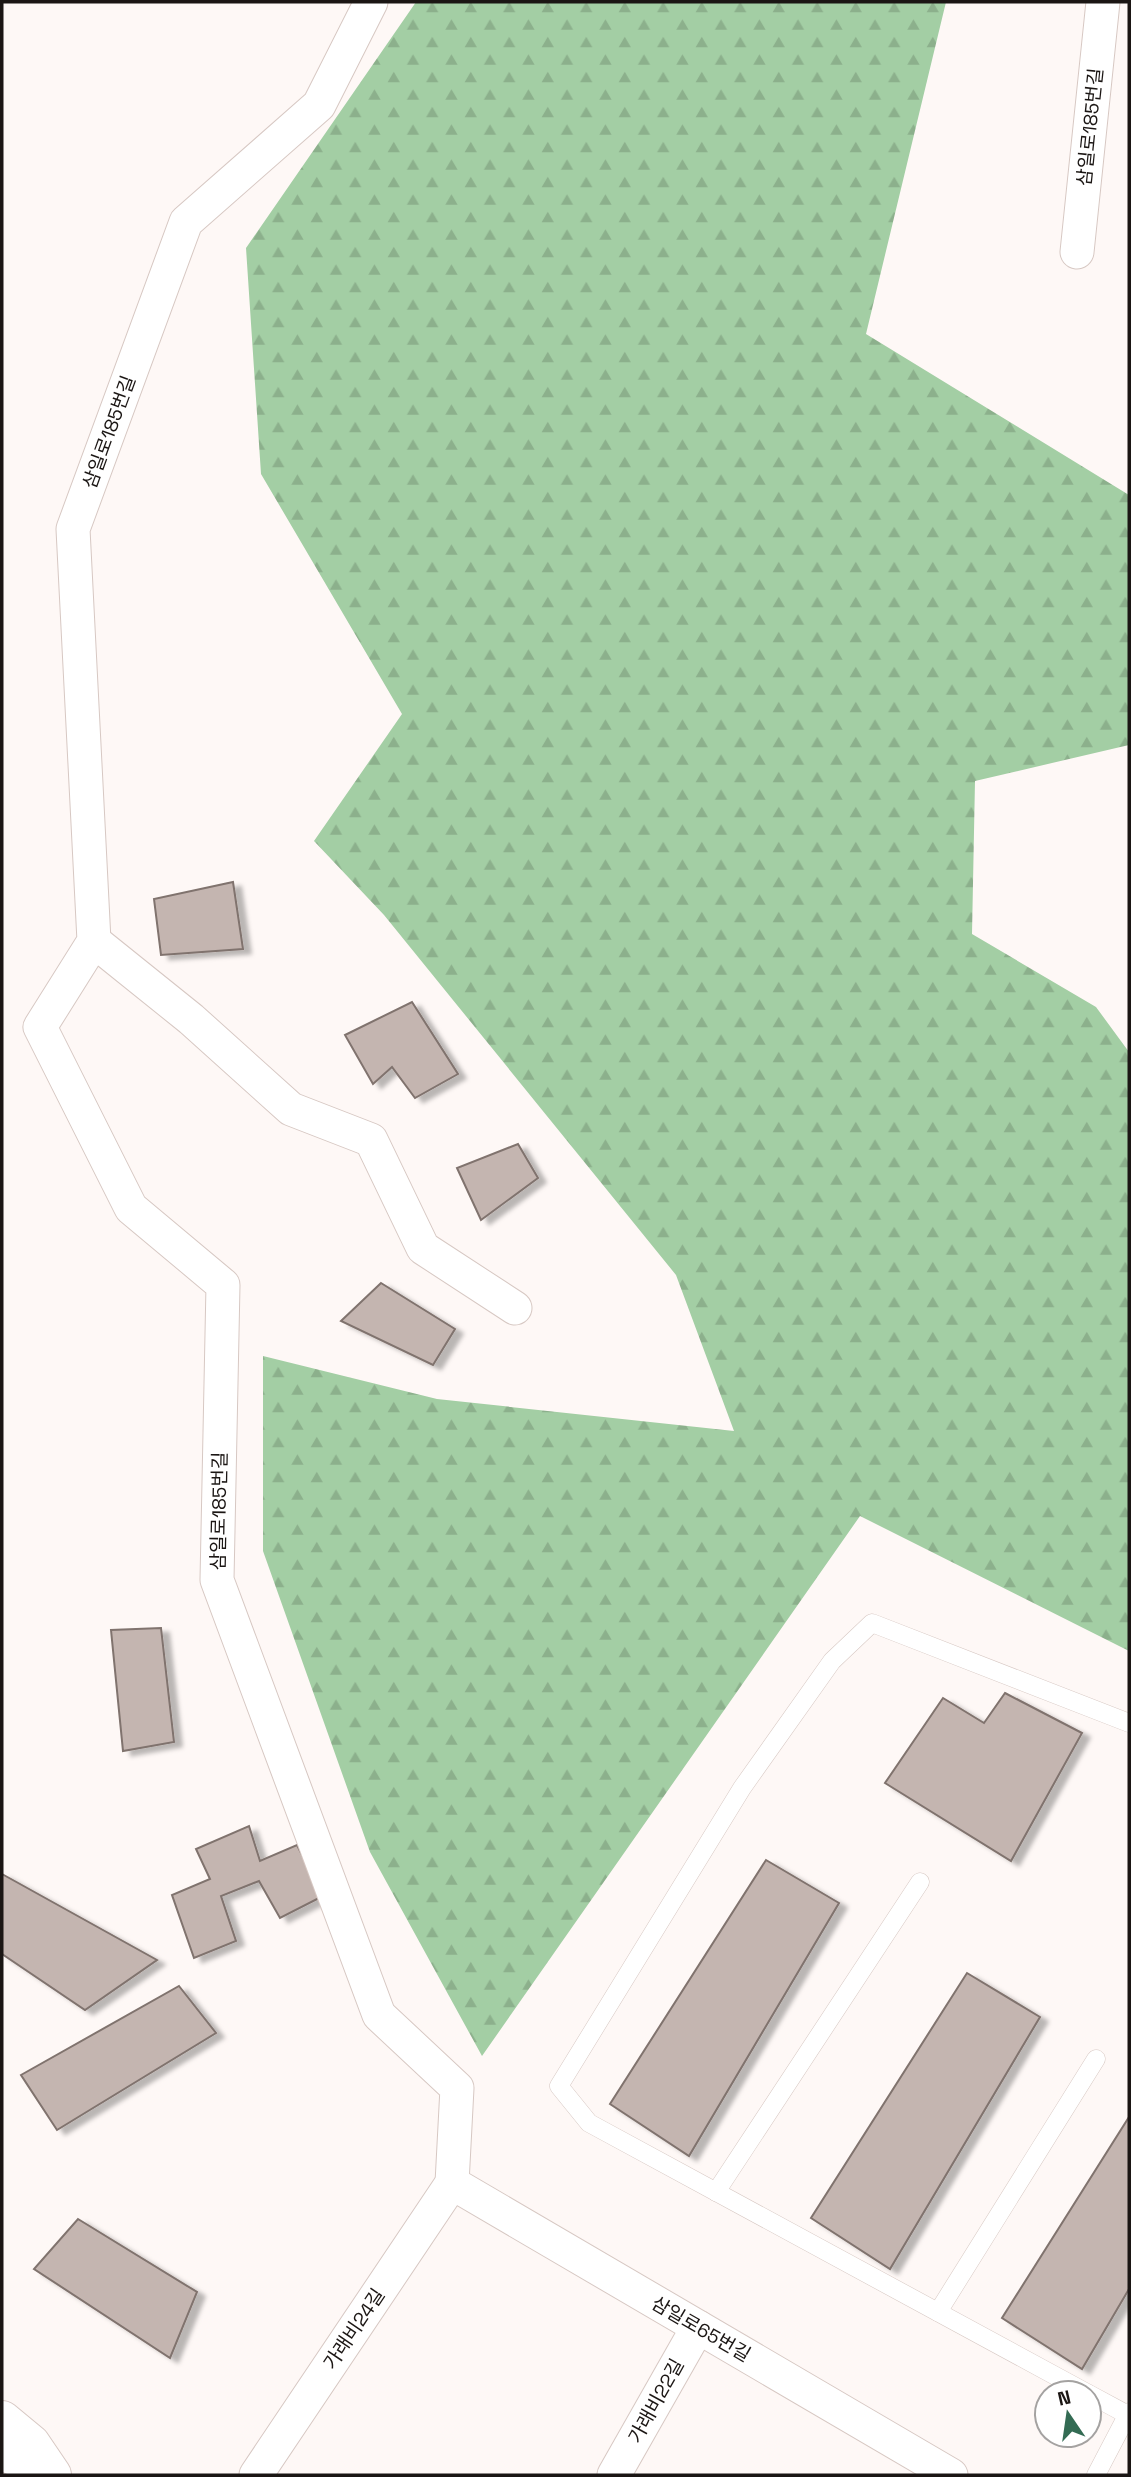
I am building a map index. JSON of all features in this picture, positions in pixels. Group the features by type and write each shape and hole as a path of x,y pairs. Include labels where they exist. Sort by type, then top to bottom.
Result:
{"main road":[{"path":"2,2420 31,2444 52,2475"}],"street":[{"name":"삼일로185번길","path":"371,2 319,105 186,222 73,529 94,941 40,1027 131,1208 223,1285 217,1580 379,2015 457,2088 452,2183"},
{"name":"삼일로185번길","path":"1077,252 1103,2"},
{"path":"94,941 191,1019 291,1109 371,1140 422,1248 515,1308"},
{"name":"삼일로65번길","path":"452,2183 951,2475"},
{"name":"가래비24길","path":"256,2475 452,2183"},
{"name":"가래비22길","path":"614,2475 698,2327"},
{"path":"2,2453 46,2475"}],"lane":[{"path":"1062,2379 589,2123 559,2086 742,1788 831,1661 872,1623 1129,1723"},
{"path":"716,2192 920,1882"},
{"path":"938,2312 1096,2059"},
{"path":"1096,2475 1128,2414 1103,2401"}],"green space":[{"path":"416,2 946,2 866,334 1129,495 1129,745 975,781 972,934 1096,1007 1129,1052 1129,1651 860,1516 482,2056 370,1852 263,1551 263,1356 437,1399 734,1431 676,1275 384,915 314,841 402,714 261,474 246,248"}],"building":[{"path":"233,882 243,949 161,955 154,899"},
{"path":"412,1002 458,1074 415,1098 392,1067 373,1084 345,1035"},
{"path":"518,1144 538,1178 481,1220 457,1168"},
{"path":"381,1283 455,1329 433,1365 341,1321"},
{"path":"161,1628 174,1742 123,1751 111,1630"},
{"path":"1005,1693 1082,1733 1011,1861 885,1783 943,1698 984,1723"},
{"path":"249,1826 260,1861 297,1845 323,1896 280,1918 259,1881 221,1896 236,1941 194,1958 172,1895 210,1879 196,1849"},
{"path":"766,1860 839,1903 689,2156 610,2104"},
{"path":"2,1874 157,1960 85,2010 2,1954"},
{"path":"967,1973 1040,2017 890,2269 811,2218"},
{"path":"179,1986 216,2033 57,2130 21,2075"},
{"path":"1129,2117 1129,2289 1082,2369 1002,2318"},
{"path":"78,2219 197,2292 170,2358 34,2269"}]}
